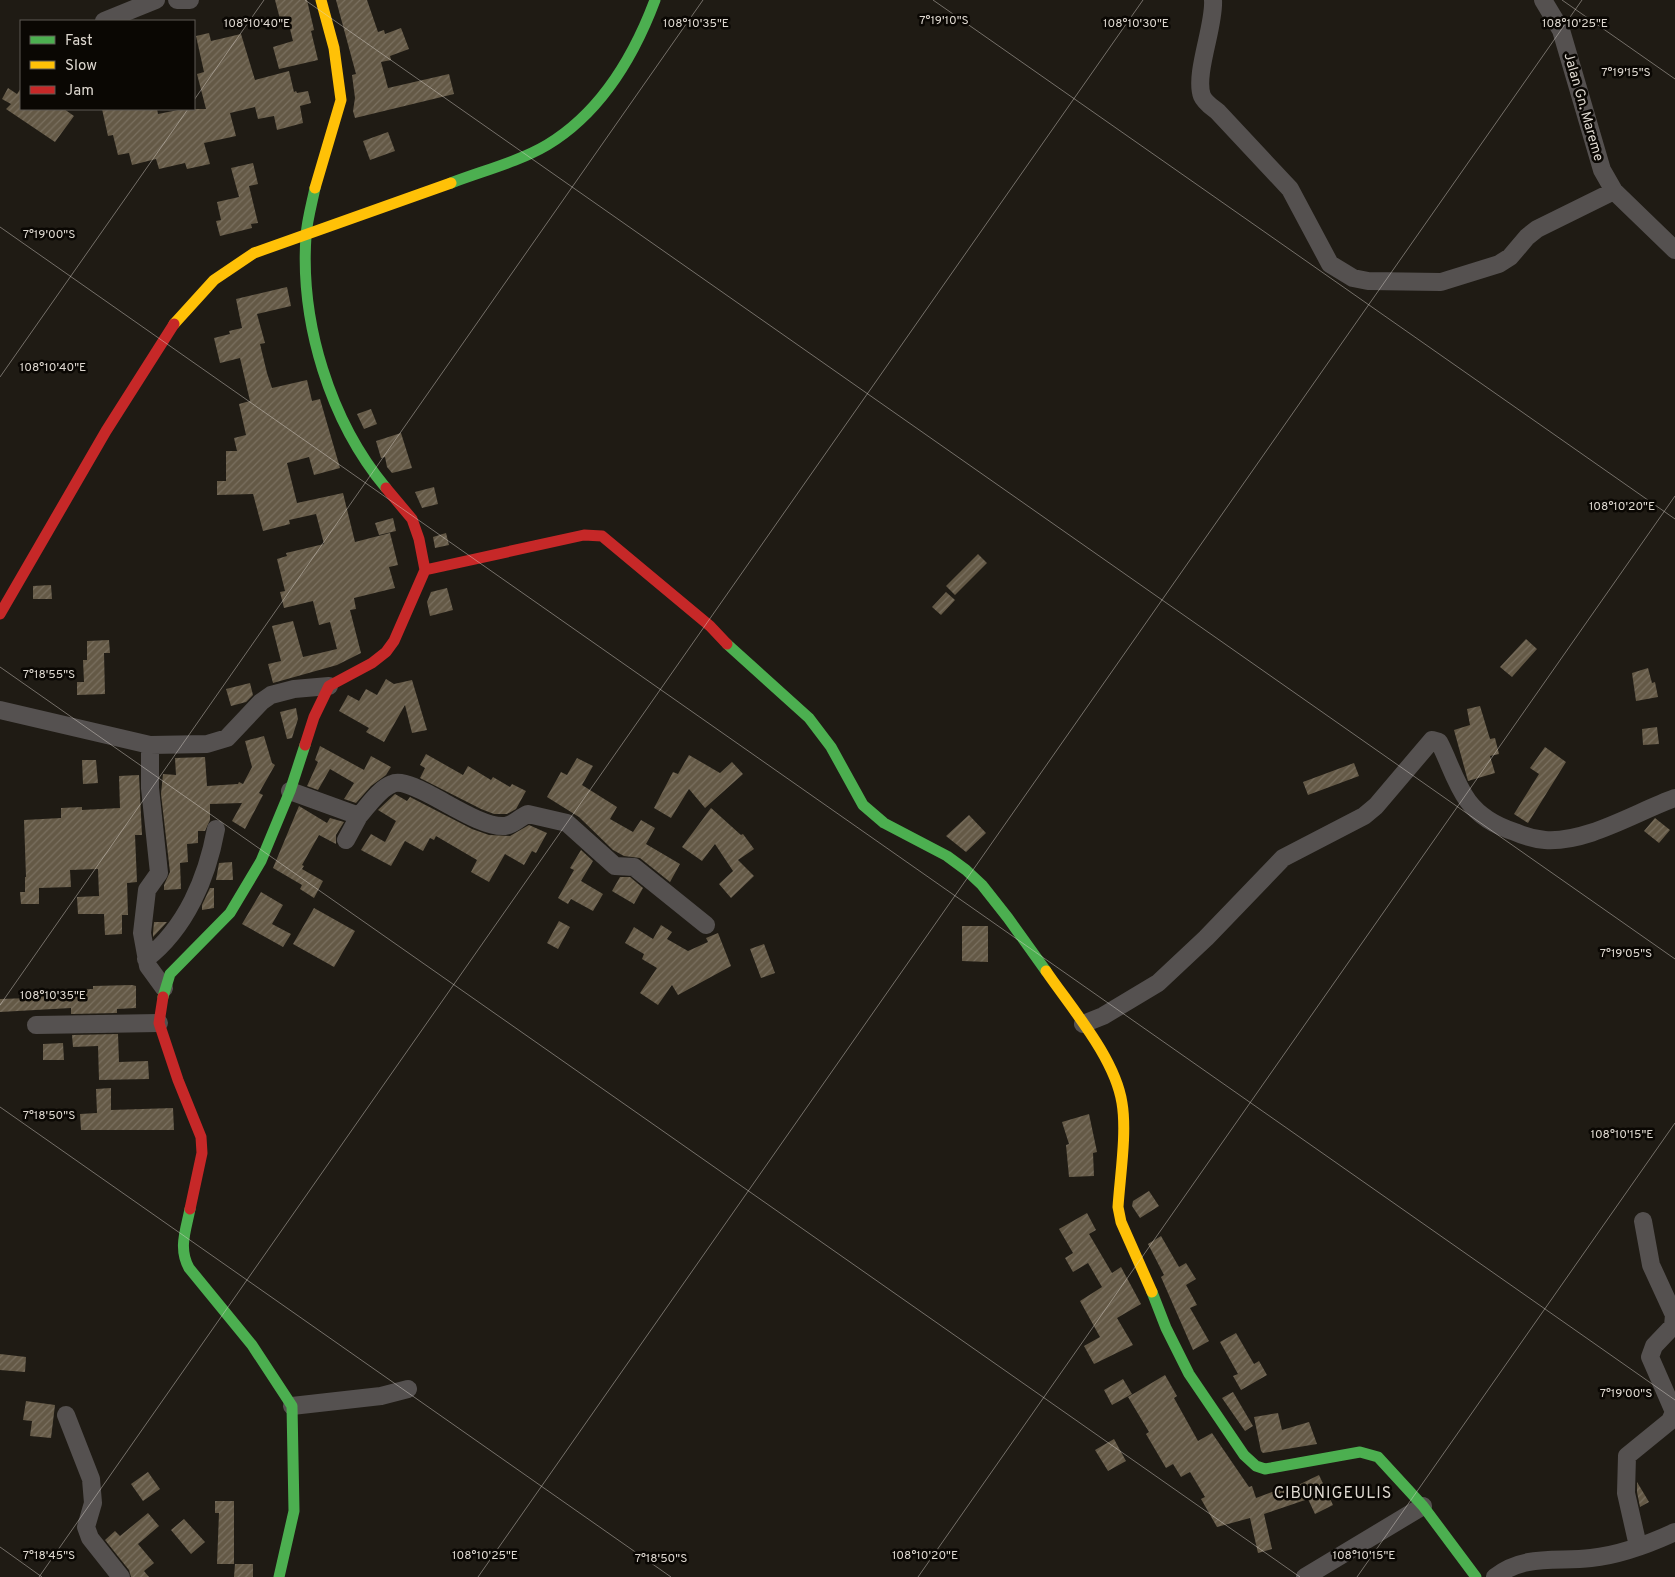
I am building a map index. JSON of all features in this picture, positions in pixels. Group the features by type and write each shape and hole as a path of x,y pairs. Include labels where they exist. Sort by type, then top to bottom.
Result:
{"street":[{"path":"106,20 156,0"},
{"path":"177,0 190,0"},
{"path":"0,710 150,745 172,746 218,742 236,730 261,702 271,695 294,689 329,686 372,664 386,652 394,641 425,570 419,539 412,519 366,464 342,417 316,349 306,285 306,235 317,179 341,100 334,48 322,0"},
{"path":"0,614 81,473 161,340 192,300 215,278 245,257 271,245 415,198 547,145 567,131 595,103 624,63 649,17 655,0"},
{"path":"1213,0 1214,9 1205,51 1201,88 1202,96 1290,188 1330,264 1353,278 1368,281 1441,282 1484,269 1510,257 1527,237 1537,229 1614,190"},
{"name":"Jalan Gn. Mareme","path":"1543,0 1561,30 1602,170 1614,190 1675,250"},
{"path":"425,570 584,535 602,536 710,626 734,652 809,718 831,747 863,805 884,823 947,856 982,885 1008,918 1083,1024 1116,1080 1122,1102 1117,1193 1121,1222 1143,1268 1166,1328 1189,1374 1244,1455 1256,1466 1265,1468 1360,1452 1370,1453 1386,1464 1423,1506 1476,1577"},
{"path":"279,1577 294,1510 292,1406 252,1344 189,1268 183,1257 183,1239 202,1153 201,1137 178,1080 160,1023 164,988 170,974 234,907 261,861 290,791 314,717 329,686"},
{"path":"1083,1024 1103,1016 1158,983 1206,938 1283,858 1364,816 1376,806 1432,740 1439,742 1455,778 1475,809 1502,828 1530,837 1545,840 1577,836 1675,798"},
{"path":"150,745 150,788 159,873 147,890 142,927 148,966 164,988"},
{"path":"346,840 359,816 389,785 402,782 454,809 496,826 511,825 528,814 562,821 572,827 615,866 634,867 706,925"},
{"path":"290,791 359,816"},
{"path":"146,959 173,932 190,906 210,860 216,829"},
{"path":"36,1025 160,1023"},
{"path":"1638,1546 1626,1493 1627,1456 1670,1421 1674,1412 1650,1357 1654,1346 1673,1326 1674,1316 1651,1264 1642,1221"},
{"path":"292,1406 381,1396 408,1389"},
{"path":"66,1415 91,1479 92,1503 86,1527 90,1538 121,1577"},
{"path":"1305,1577 1423,1506"},
{"path":"1495,1577 1502,1571 1523,1562 1556,1558 1592,1558 1638,1546 1675,1532"}],"building":[{"path":"275,0 307,0 314,30 311,31 318,60 279,69 273,47 293,41 287,17 280,19"},
{"path":"336,0 367,0 378,32 384,30 385,34 401,28 409,49 390,56 391,60 381,62 388,88 449,74 454,94 355,118 353,111 355,98 352,75 356,74"},
{"path":"209,33 211,41 241,34 255,80 289,71 294,92 308,91 311,103 300,106 303,123 277,130 274,116 258,119 255,107 230,113 236,136 204,143 210,164 187,169 185,163 159,169 156,159 132,165 129,153 118,155 113,135 108,136 102,110 157,110 158,114 178,110 206,109 197,74 204,72 196,36"},
{"path":"8,88 17,94 20,90 20,110 65,110 74,116 55,142 6,109 11,104 2,99"},
{"path":"388,132 395,151 370,160 363,141"},
{"path":"253,163 258,184 249,186 258,223 251,224 252,228 220,236 216,221 221,220 217,202 239,197 231,168"},
{"path":"287,287 291,306 257,314 265,343 260,344 267,373 272,388 307,380 312,401 320,399 340,468 314,475 309,457 287,463 297,503 343,493 355,542 390,533 398,565 389,567 395,588 354,598 356,609 350,610 361,653 337,665 273,683 268,664 281,661 272,626 293,621 303,657 337,649 330,622 319,625 313,601 284,608 280,592 285,591 277,559 287,556 286,553 324,544 316,514 289,520 290,524 263,531 253,494 217,495 217,481 226,481 226,451 237,451 234,438 246,435 239,404 250,401 240,358 220,363 214,338 230,334 229,331 242,328 236,299"},
{"path":"371,409 377,424 364,429 357,414"},
{"path":"401,433 412,468 392,473 387,467 385,457 381,458 376,441"},
{"path":"434,487 438,504 422,508 415,492"},
{"path":"393,518 396,531 379,535 375,523"},
{"path":"446,533 449,545 435,548 433,537"},
{"path":"978,554 987,563 955,595 946,586"},
{"path":"51,585 52,599 33,599 33,586"},
{"path":"447,588 453,610 430,616 427,602 431,592"},
{"path":"946,592 955,600 941,615 932,607"},
{"path":"1526,639 1537,649 1512,677 1500,667"},
{"path":"109,640 110,653 104,653 105,694 77,695 77,682 84,682 83,660 87,660 87,641"},
{"path":"1648,668 1652,683 1655,682 1658,697 1636,701 1632,673"},
{"path":"386,679 394,684 412,680 427,730 412,733 405,705 384,742 366,732 369,728 339,711 348,695 359,701 366,689 377,695"},
{"path":"250,683 253,695 246,702 231,706 226,689"},
{"path":"1480,706 1490,739 1495,738 1499,754 1490,756 1495,773 1468,781 1454,730 1470,725 1467,709"},
{"path":"296,708 298,719 292,738 287,739 280,712"},
{"path":"1657,727 1659,744 1643,745 1642,729"},
{"path":"264,736 272,763 275,765 259,793 263,795 245,829 232,821 242,803 210,804 210,820 205,831 198,831 198,843 187,844 188,862 180,863 181,889 164,890 164,885 170,872 161,794 163,774 176,775 175,758 205,757 207,786 238,784 239,782 243,784 252,767 245,741"},
{"path":"320,746 364,770 371,756 391,767 386,775 371,786 356,803 344,799 354,783 330,769 318,790 307,786 318,762 315,760"},
{"path":"1545,747 1566,762 1528,823 1514,814 1539,774 1530,768"},
{"path":"426,754 463,775 468,766 491,780 493,777 510,787 512,784 526,791 516,809 507,814 494,814 420,778 425,768 420,765"},
{"path":"689,755 720,773 732,762 743,774 705,808 689,789 671,818 654,808 673,772 678,774"},
{"path":"577,758 593,766 582,785 617,807 610,819 633,832 641,820 655,828 646,844 680,864 670,882 640,858 624,856 613,850 579,817 547,797 561,772 567,775"},
{"path":"82,760 96,760 98,783 83,784"},
{"path":"1354,763 1359,776 1308,795 1303,782"},
{"path":"139,775 142,835 135,835 137,882 127,883 128,915 122,915 122,934 105,935 104,914 78,914 77,897 99,896 98,869 70,870 71,887 39,888 39,904 21,904 20,892 25,892 26,877 24,820 61,818 61,808 82,807 82,810 120,808 119,776"},
{"path":"395,794 407,801 410,797 472,829 489,835 510,836 529,825 547,833 536,853 532,851 524,865 505,854 489,882 471,872 477,860 436,836 434,840 430,838 423,851 405,841 391,866 361,850 371,834 385,842 396,821 378,810"},
{"path":"299,806 327,823 330,818 344,822 336,835 336,844 319,835 302,865 304,866 302,869 323,881 314,898 300,889 302,885 273,868"},
{"path":"711,808 741,835 743,834 754,849 738,860 754,876 731,898 719,884 733,871 715,844 702,861 682,847"},
{"path":"969,815 986,833 966,852 946,836"},
{"path":"1655,818 1670,830 1659,843 1644,831"},
{"path":"581,850 593,861 581,881 603,894 593,911 571,899 568,904 558,898 574,870 570,868"},
{"path":"232,862 233,880 216,880 219,863"},
{"path":"620,877 630,877 643,888 634,904 612,891"},
{"path":"210,888 214,888 214,908 202,910 202,905"},
{"path":"261,892 283,905 272,924 291,934 283,947 242,924"},
{"path":"314,908 355,931 334,967 293,944"},
{"path":"559,921 570,927 558,949 547,943"},
{"path":"154,922 167,922 153,937 153,933"},
{"path":"661,925 672,932 667,939 688,951 708,942 706,938 718,933 731,966 678,995 672,985 658,1005 640,993 657,968 642,959 644,954 625,943 634,927 653,939"},
{"path":"962,926 988,926 988,962 962,961"},
{"path":"764,944 775,973 761,978 750,949"},
{"path":"93,986 136,986 136,1008 117,1009 117,1013 71,1014 71,1008 0,1012 0,999 30,998 30,991 93,989"},
{"path":"118,1034 119,1062 148,1061 149,1079 99,1080 98,1046 73,1047 72,1035"},
{"path":"63,1043 64,1060 43,1060 43,1044"},
{"path":"111,1088 111,1110 173,1108 174,1130 81,1130 80,1114 97,1113 96,1089"},
{"path":"1089,1114 1097,1152 1093,1153 1094,1176 1069,1177 1066,1145 1069,1144 1062,1122"},
{"path":"1149,1191 1159,1206 1140,1218 1132,1206 1133,1201"},
{"path":"1087,1213 1096,1230 1089,1234 1112,1273 1121,1267 1141,1304 1117,1318 1133,1345 1094,1364 1084,1346 1100,1337 1080,1301 1102,1287 1088,1263 1073,1272 1065,1258 1073,1253 1059,1229"},
{"path":"1161,1236 1179,1267 1186,1263 1196,1279 1186,1285 1197,1305 1190,1308 1209,1341 1193,1350 1161,1277 1164,1275 1148,1244"},
{"path":"1236,1333 1254,1364 1259,1361 1267,1375 1241,1390 1233,1376 1238,1374 1220,1342"},
{"path":"0,1354 26,1357 25,1372 0,1370"},
{"path":"1165,1375 1177,1396 1174,1398 1198,1441 1212,1433 1249,1487 1252,1486 1256,1498 1291,1485 1292,1488 1319,1475 1333,1505 1315,1514 1308,1499 1264,1514 1272,1549 1258,1553 1250,1518 1217,1527 1201,1499 1205,1497 1190,1472 1181,1477 1173,1464 1166,1468 1146,1434 1149,1432 1128,1397"},
{"path":"1123,1379 1132,1394 1112,1405 1104,1390"},
{"path":"1233,1392 1253,1426 1245,1431 1222,1398"},
{"path":"26,1401 55,1405 51,1438 30,1436 32,1421 23,1420"},
{"path":"1278,1413 1282,1430 1309,1422 1317,1444 1263,1453 1254,1417"},
{"path":"1114,1439 1126,1461 1108,1471 1095,1450"},
{"path":"148,1472 160,1489 143,1501 131,1484"},
{"path":"1637,1482 1649,1502 1640,1507 1637,1492"},
{"path":"215,1501 234,1501 234,1564 217,1564 219,1513 215,1513"},
{"path":"148,1513 159,1526 138,1544 154,1563 144,1571 149,1577 131,1577 129,1570 105,1540 115,1531 120,1536"},
{"path":"184,1519 205,1542 191,1554 171,1530"},
{"path":"235,1564 253,1564 253,1577 234,1577"}],"traffic: fast":[{"path":"451,183 536,151 566,132 583,117 599,100 626,62 647,21 655,0"},
{"path":"315,188 308,218 305,269 308,303 314,336 334,402 366,462 386,488"},
{"path":"727,644 809,718 831,747 863,805 884,823 947,856 966,870 982,885 1046,971"},
{"path":"163,997 170,974 230,913 261,861 290,791 305,745"},
{"path":"190,1209 183,1246 189,1268 252,1345 292,1406 294,1511 279,1577"},
{"path":"1152,1292 1166,1328 1189,1374 1244,1455 1256,1466 1265,1469 1360,1452 1378,1457 1423,1506 1476,1577"}],"traffic: slow":[{"path":"315,188 341,100 334,48 321,0"},
{"path":"174,324 214,280 254,253 451,183"},
{"path":"1046,971 1102,1051 1118,1086 1122,1103 1124,1128 1118,1207 1121,1222 1152,1292"}],"traffic: jam":[{"path":"0,614 106,431 174,324"},
{"path":"305,745 314,717 329,686 372,663 386,652 394,641 425,570 419,539 412,519 386,488"},
{"path":"425,570 584,535 602,536 710,626 727,644"},
{"path":"163,997 159,1023 178,1080 201,1137 202,1153 190,1209"}],"district":[{"name":"CIBUNIGEULIS","path":"1333,1494"}]}
